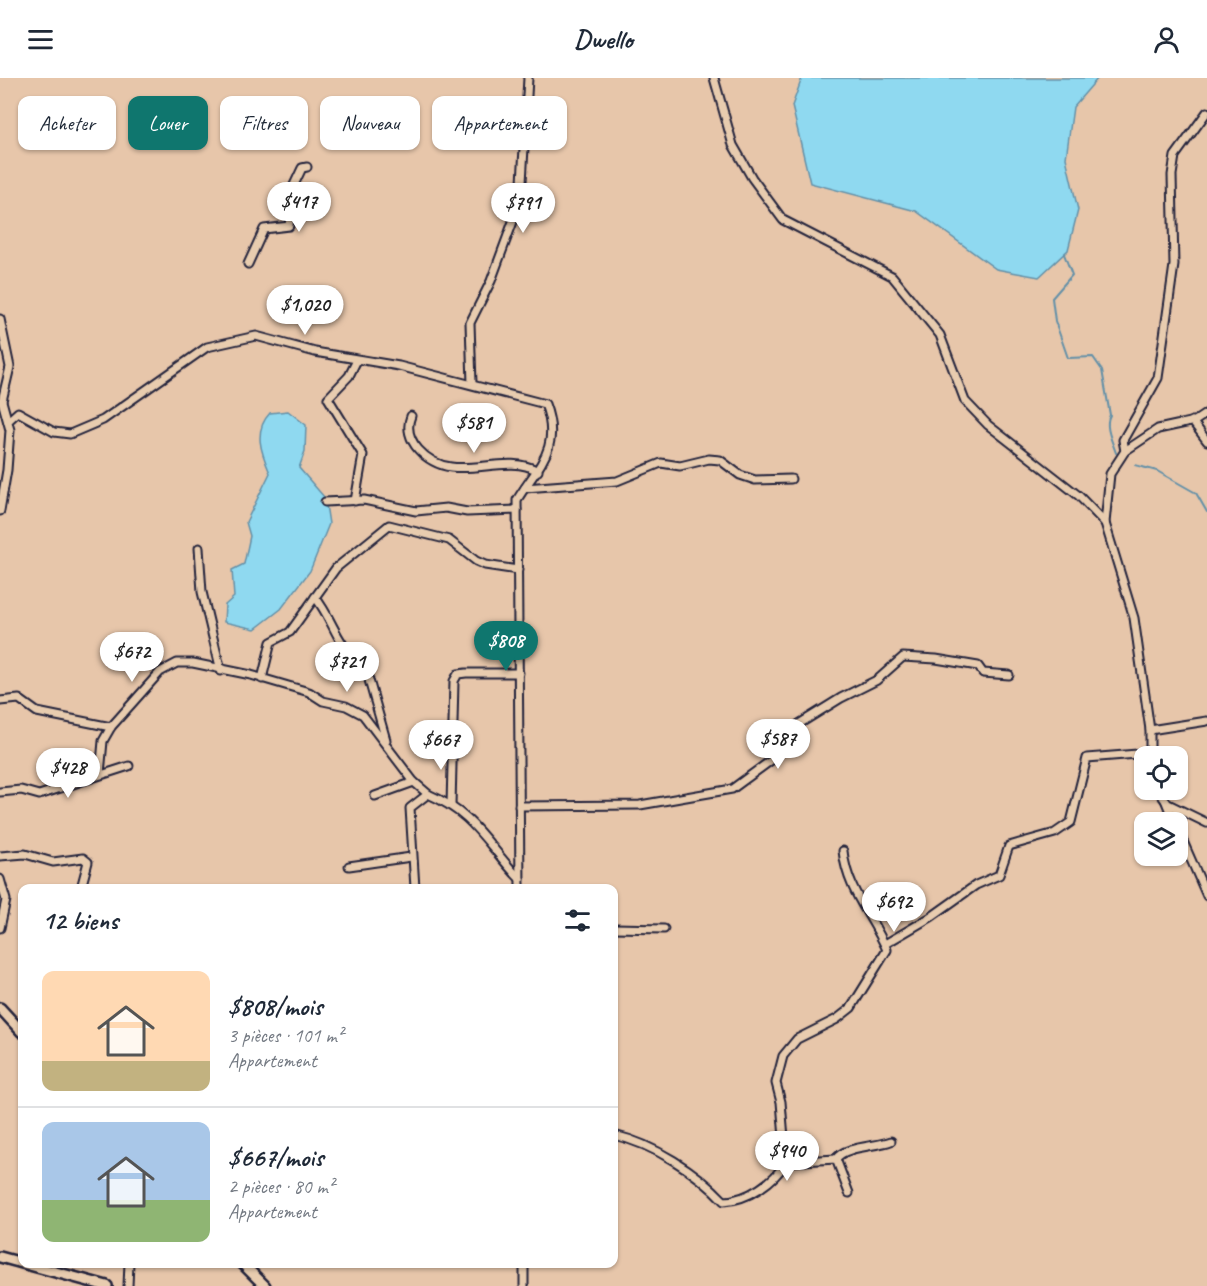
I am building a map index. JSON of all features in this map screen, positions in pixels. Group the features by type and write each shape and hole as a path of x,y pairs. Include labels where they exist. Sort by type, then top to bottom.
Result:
{"main road":[{"path":"0,1008 18,1028"},
{"path":"0,1257 18,1262"},
{"path":"41,1268 107,1286"},
{"path":"247,1268 265,1286"}],"street":[{"path":"472,384 469,360 470,323 491,281 521,200 528,78"},
{"path":"714,78 733,145 752,178 783,220 892,276 940,335 965,402 988,425 1079,496 1105,523"},
{"path":"1125,452 1123,440 1158,378 1174,265 1172,175 1175,156 1207,112"},
{"path":"248,264 264,229 289,226 293,187 302,168 307,166"},
{"path":"0,319 10,367 2,401 8,421 7,470 0,510"},
{"path":"8,421 18,412 54,432 70,434 104,420 207,347 256,336 357,360 399,366 545,404 549,415 548,453 518,500 520,884"},
{"path":"355,501 363,455 328,398 349,376 357,360"},
{"path":"1150,746 1150,730 1134,618 1105,523 1110,474 1125,452 1158,429 1192,421 1207,413"},
{"path":"411,416 408,433 412,442 435,461 450,467 526,464 538,471"},
{"path":"1192,421 1207,441"},
{"path":"525,488 603,483 625,478 661,463 680,466 709,459 720,460 740,475 756,480 790,479"},
{"path":"325,502 355,501 416,511 446,508 467,512 518,510"},
{"path":"262,679 271,642 290,632 336,568 389,525 449,540 476,561 485,565 518,570"},
{"path":"199,548 202,592 221,671"},
{"path":"315,597 325,609 334,635 354,659 363,659 388,745"},
{"path":"519,806 640,805 732,789 777,756 799,724 841,698 877,680 903,657 978,666 983,673 1009,675"},
{"path":"100,774 103,741 111,727 134,704 144,688 160,672 177,663 193,663 262,679 309,692 323,701 346,706 363,715 414,782 428,794 452,806 486,835 520,879"},
{"path":"452,806 454,681 458,675 466,673 519,673"},
{"path":"0,701 19,699 37,712 111,727"},
{"path":"1150,730 1207,721"},
{"path":"885,944 931,917 976,885 999,875 1009,846 1055,833 1071,822 1087,758 1134,756"},
{"path":"0,792 21,790 39,795 129,766"},
{"path":"375,796 414,782"},
{"path":"414,884 411,857 411,808 428,794"},
{"path":"1166,801 1170,812"},
{"path":"1166,801 1185,814 1207,823"},
{"path":"618,1136 649,1148 713,1190 724,1201 746,1196 760,1188 773,1178 786,1162 781,1102 776,1083 783,1056 797,1039 837,1019 851,1008 888,950 852,890 843,851"},
{"path":"1188,853 1207,896"},
{"path":"0,856 25,854 52,862 82,858 88,862 82,884"},
{"path":"349,866 411,857"},
{"path":"0,879 6,900 0,928"},
{"path":"618,928 664,930"},
{"path":"849,1193 836,1160 839,1154 859,1147 873,1148 891,1141"},
{"path":"786,1162 836,1160"},
{"path":"128,1286 129,1268"},
{"path":"524,1268 524,1286"}],"water":[{"path":"802,78 1098,78 1073,107 1066,158 1078,210 1068,250 1039,277 996,269 916,211 810,183 792,106"},
{"path":"288,411 306,425 305,451 299,468 325,498 329,524 310,571 281,609 255,629 224,622 225,605 234,597 232,570 244,564 250,536 246,522 270,473 260,442 262,427 270,413"}],"waterway":[{"path":"1064,254 1072,275 1052,298 1055,321 1068,358 1093,357 1102,370 1110,415 1108,429 1116,453"},
{"path":"1135,465 1157,471 1196,493 1207,512"}]}
